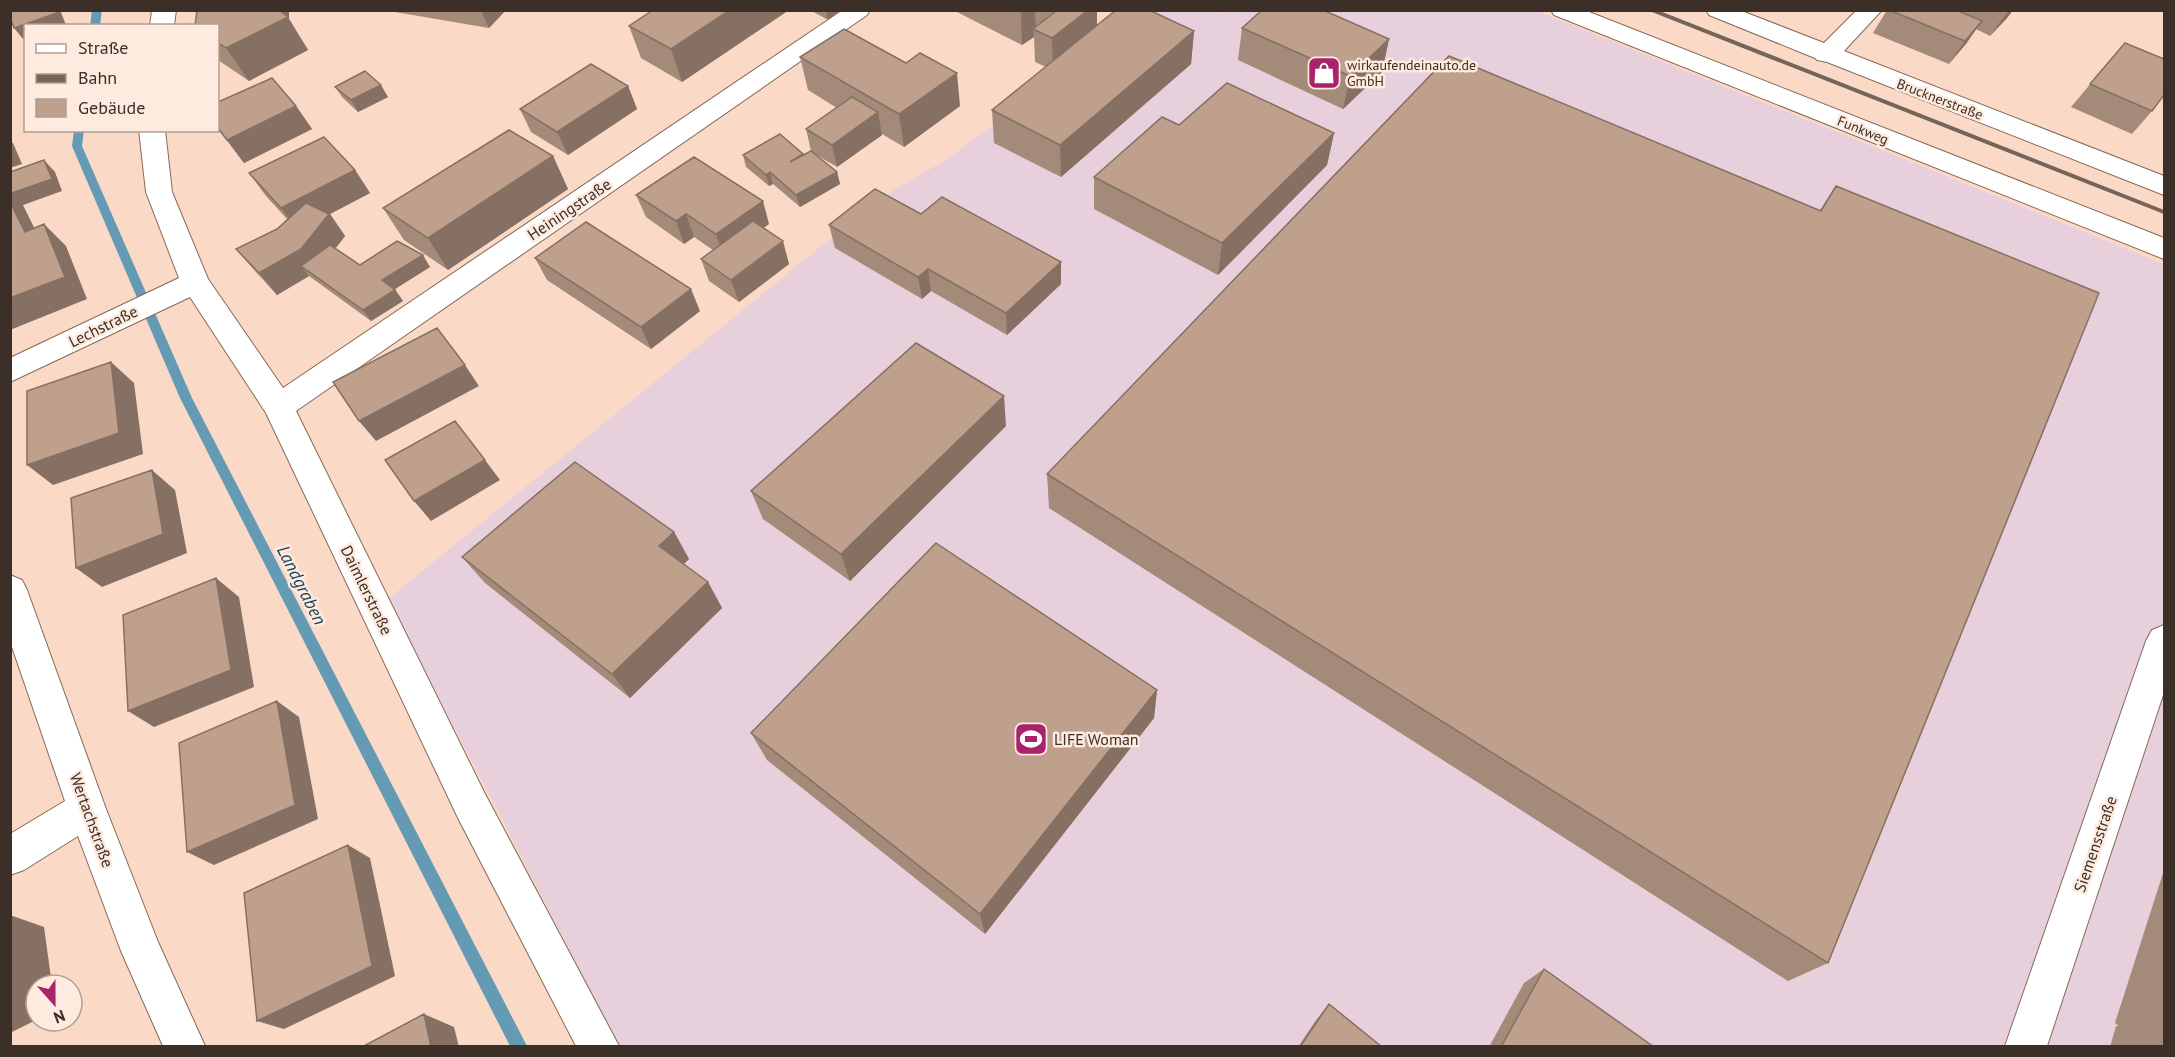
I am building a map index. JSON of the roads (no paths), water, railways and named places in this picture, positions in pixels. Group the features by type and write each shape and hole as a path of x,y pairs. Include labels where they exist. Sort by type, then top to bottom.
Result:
{"street":[{"name":"Heiningstraße","path":"279,407 859,10"},
{"name":"Funkweg","path":"1562,10 2164,249"},
{"name":"Brucknerstraße","path":"1717,10 1826,55 2164,186"},
{"path":"1826,55 1871,10"},
{"name":"Daimlerstraße","path":"152,132 159,192 195,282 279,407 471,805 598,1047"},
{"name":"Lechstraße","path":"10,371 195,282"},
{"name":"Wertachstraße","path":"10,590 87,810 141,951 184,1047"},
{"name":"Siemensstraße","path":"2026,1047 2164,641"},
{"path":"10,856 87,810"}],"waterway":[{"name":"Landgraben","path":"95,24 97,10"},
{"name":"Landgraben","path":"79,132 77,146 186,398 519,1046"}],"railway":[{"path":"1652,10 2164,212"}],"place":[{"name":"wirkaufendeinauto.de GmbH","path":"1324,73"},
{"name":"LIFE Woman","path":"1031,739"}]}
